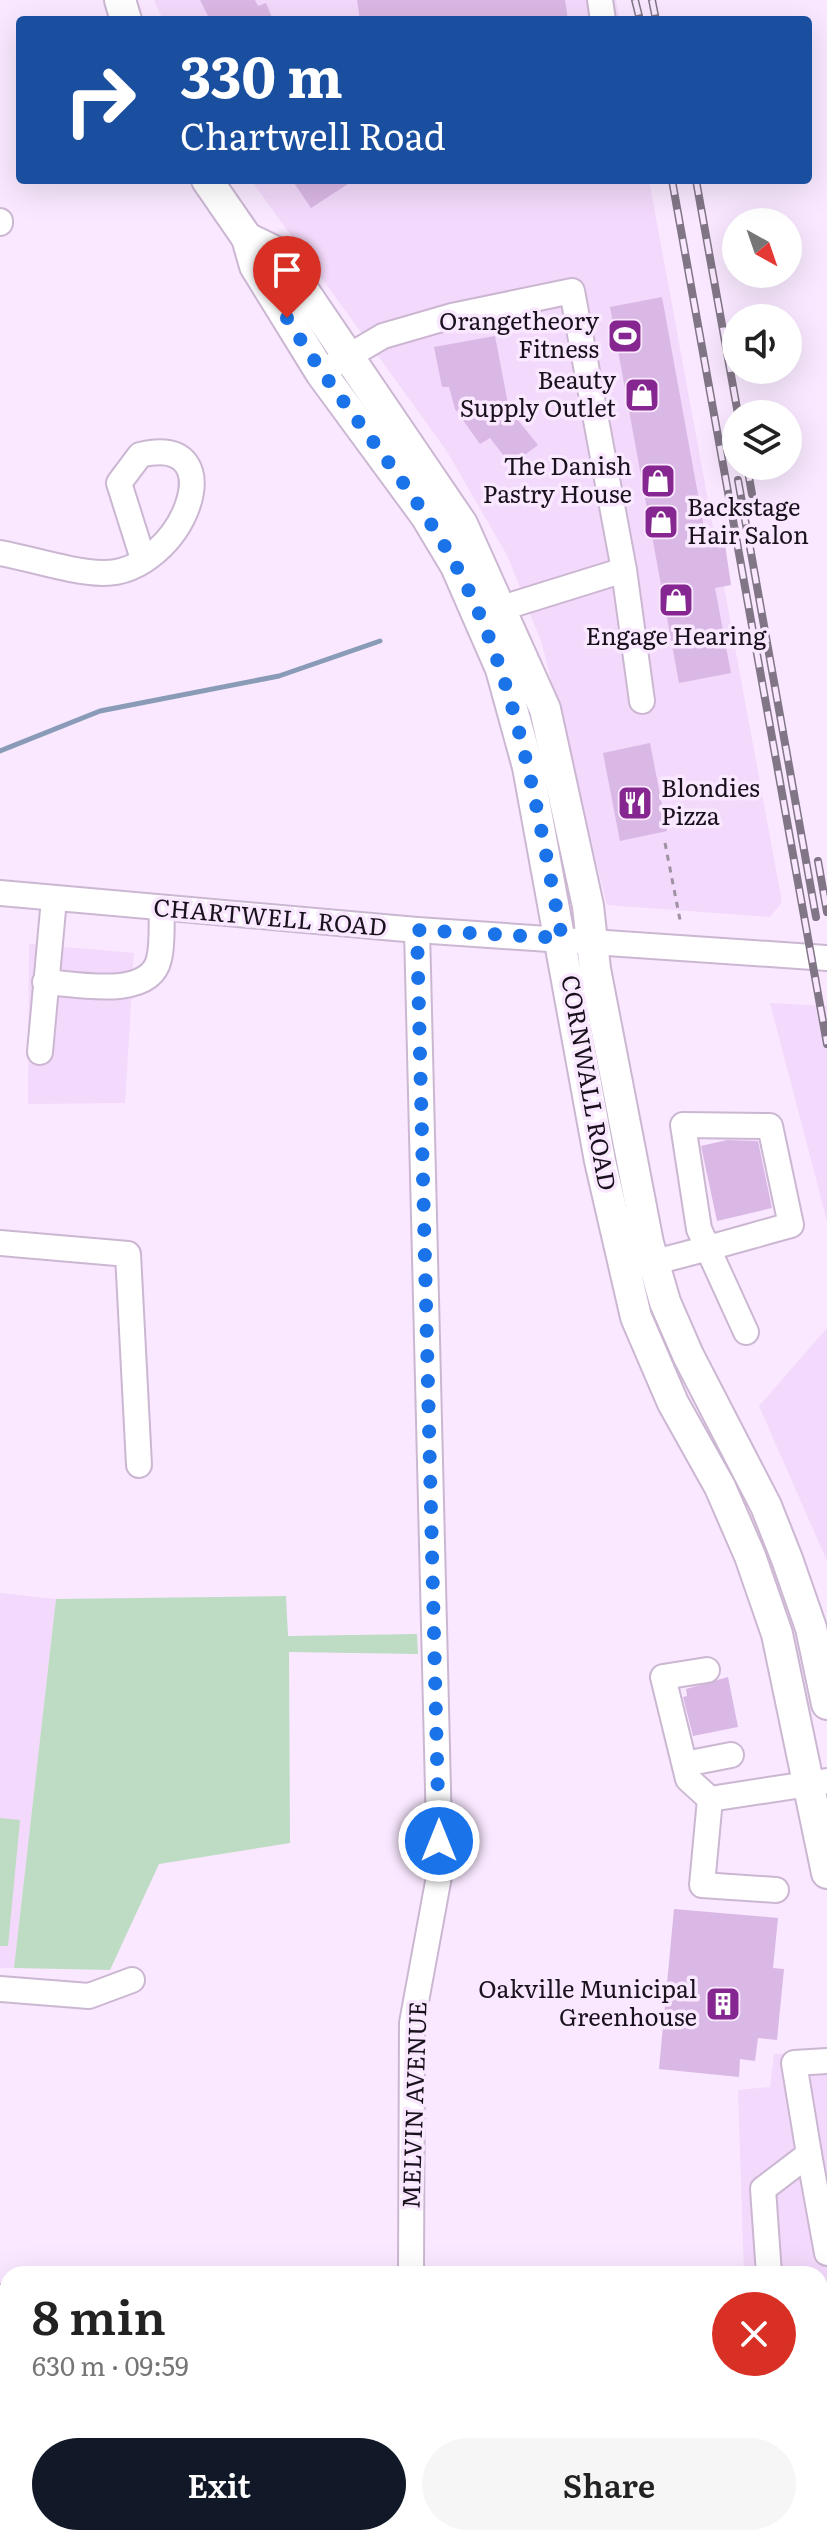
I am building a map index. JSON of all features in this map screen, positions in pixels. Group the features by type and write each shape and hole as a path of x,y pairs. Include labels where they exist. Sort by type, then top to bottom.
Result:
{"main road":[{"name":"CORNWALL ROAD","path":"210,184 247,238 255,266 321,373 426,516 481,618 501,669 528,767 562,938 600,1161 636,1317 673,1403 720,1487 750,1556 777,1634 819,1783 827,1873"},
{"name":"CORNWALL ROAD","path":"247,238 278,253 462,524 545,709 588,906 624,1124 654,1262 688,1355 766,1506 787,1559 811,1628 827,1704"}],"street":[{"path":"321,373 383,336 452,316 572,291 624,570 642,701"},
{"path":"0,553 104,573 143,559"},
{"path":"502,608 624,570"},
{"name":"CHARTWELL ROAD","path":"0,893 417,930 827,958"},
{"path":"40,1052 54,899"},
{"path":"45,982 122,987 148,977 160,957 162,909"},
{"name":"MELVIN AVENUE","path":"411,2266 412,2023 440,1871 417,930"},
{"path":"624,1269 654,1262 706,1248 791,1225 770,1126 683,1125 699,1229 706,1248 746,1332"},
{"path":"0,1243 128,1254 139,1465"},
{"path":"707,1670 663,1677 688,1779 710,1799"},
{"path":"685,1764 731,1755"},
{"path":"710,1799 819,1783"},
{"path":"710,1799 702,1885 776,1890"},
{"path":"0,1989 89,1996 132,1980"},
{"path":"827,2061 794,2063 827,2253"},
{"path":"768,2266 763,2189 809,2154"}],"path":[{"path":"665,843 685,950"}],"shaded area":[{"path":"154,0 616,0 619,16 161,16"},
{"path":"254,184 650,184 782,902 770,917 607,905 542,644 507,555 446,450"},
{"path":"29,944 134,953 125,1103 28,1104"},
{"path":"770,1003 827,1006 827,1221"},
{"path":"827,1328 827,1561 759,1406"},
{"path":"0,1593 56,1599 14,1968 0,1968"},
{"path":"774,2054 826,2055 827,2266 744,2266 738,2090 770,2087"}],"green space":[{"path":"286,1596 288,1636 417,1634 418,1654 289,1652 290,1843 159,1864 110,1970 14,1968 56,1599"},
{"path":"0,1818 20,1820 8,1946 0,1946"}],"building":[{"path":"200,0 255,0 258,6 266,3 271,16 208,16"},
{"path":"357,0 565,0 567,16 359,16"},
{"path":"295,184 348,184 311,208"},
{"path":"662,297 705,533 723,531 731,585 715,588 731,673 679,683 610,307"},
{"path":"495,336 509,409 538,445 511,465 490,438 480,444 455,409 449,387 442,387 434,347"},
{"path":"650,743 667,831 620,841 603,753"},
{"path":"727,1140 758,1141 772,1208 717,1221 701,1146"},
{"path":"728,1677 738,1727 693,1736 683,1697 687,1696 686,1689"},
{"name":"Oakville Municipal Greenhouse","path":"674,1909 778,1918 773,1968 784,1969 777,2040 758,2038 755,2061 740,2059 739,2077 659,2069"}],"waterway":[{"path":"0,751 100,711 279,676 380,641"}],"railway":[{"path":"635,0 639,16"},
{"path":"652,0 655,16"},
{"path":"673,184 827,1044"},
{"path":"697,184 735,400"},
{"path":"738,480 816,917"},
{"path":"750,480 752,494"},
{"path":"818,861 827,912"}],"place":[{"name":"Orangetheory Fitness","path":"625,336"},
{"name":"Beauty Supply Outlet","path":"642,395"},
{"name":"The Danish Pastry House","path":"658,481"},
{"name":"Backstage Hair Salon","path":"661,522"},
{"name":"Engage Hearing","path":"676,600"},
{"name":"Blondies Pizza","path":"635,803"},
{"name":"Oakville Municipal Greenhouse","path":"723,2004"}],"route":[{"path":"287,318 321,373 426,516 456,566 481,618 501,669 528,767 562,938 417,930 439,1720 439,1841"}]}
